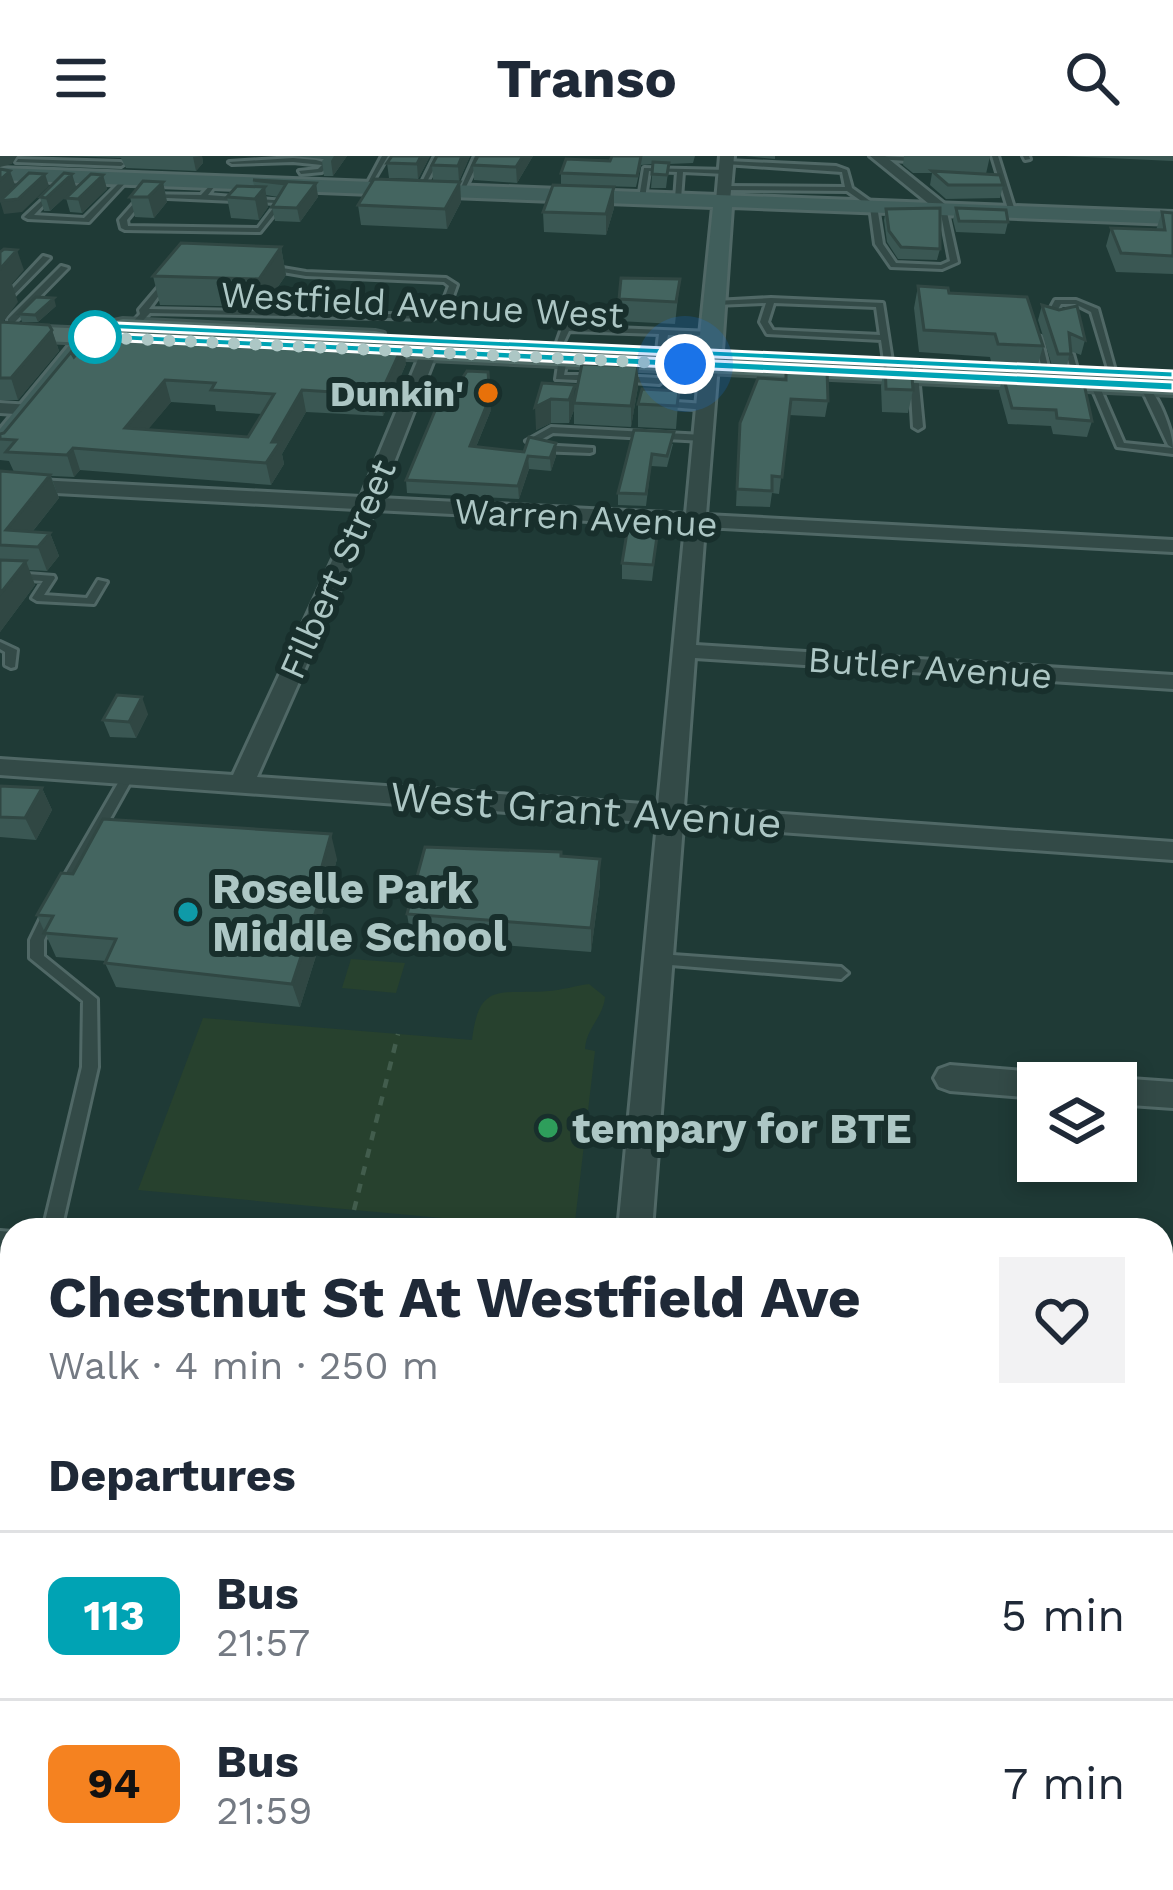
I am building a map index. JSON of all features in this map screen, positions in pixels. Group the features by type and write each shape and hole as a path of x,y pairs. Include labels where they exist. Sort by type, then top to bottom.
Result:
{"main road":[{"path":"3,320 94,331"},
{"name":"Westfield Avenue West","path":"94,331 137,320 661,357 711,351 886,349 1109,380"},
{"name":"Westfield Avenue West","path":"94,331 429,352 560,352"},
{"name":"Westfield Avenue West","path":"711,351 914,375 1109,380 1173,375"}],"street":[{"path":"878,157 944,209"},
{"path":"209,190 234,159"},
{"path":"11,166 27,182 100,177 209,190 297,178 367,188 678,199 726,176 873,206 1173,218"},
{"path":"636,1218 726,176"},
{"path":"0,446 94,331"},
{"name":"Filbert Street","path":"241,784 368,506 429,352"},
{"path":"0,409 31,410"},
{"name":"Warren Avenue","path":"0,484 1173,546"},
{"name":"Butler Avenue","path":"686,651 1173,682"},
{"name":"West Grant Avenue","path":"0,767 1173,851"},
{"path":"950,1078 1017,1083"},
{"path":"1137,1092 1173,1095"}],"lane":[{"path":"100,177 86,220 28,216 100,177 128,156"},
{"path":"367,188 385,156"},
{"path":"420,189 438,156"},
{"path":"461,191 478,156"},
{"path":"878,157 926,160"},
{"path":"234,159 273,163 284,158 327,164 297,178 270,171 273,163"},
{"path":"974,161 996,159 1013,212"},
{"path":"754,189 756,165"},
{"path":"726,176 756,165 836,168 845,171 849,189"},
{"path":"11,166 100,177"},
{"path":"642,198 646,169 726,176 754,189 849,189 873,206 879,244 888,262 911,266 954,262 944,209"},
{"path":"678,199 680,170"},
{"path":"902,179 923,180"},
{"path":"983,181 1004,182"},
{"path":"209,190 282,201 260,230 125,228 123,220 144,195 209,190"},
{"path":"52,220 67,206"},
{"path":"3,320 46,258"},
{"path":"137,320 177,266"},
{"path":"137,320 433,317 445,308 453,284 248,266"},
{"path":"3,320 64,268"},
{"path":"715,303 771,300 880,305 886,349 770,332 764,322 771,300"},
{"path":"1056,319 1053,311 1058,302 1076,302 1095,311 1124,448 1173,448"},
{"path":"1035,328 1109,380 1173,448"},
{"path":"706,407 659,404 661,357 683,333 711,351"},
{"path":"914,375 918,427"},
{"path":"590,450 538,448 531,441 551,430 704,438"},
{"path":"0,574 50,578 37,598 90,602 102,583"},
{"path":"0,645 11,650 11,664"},
{"path":"55,1218 93,1042 90,999 64,974 37,958 38,940 128,776"},
{"path":"659,959 841,973"}],"path":[{"path":"354,1210 398,1034"}],"green space":[{"path":"351,959 405,963 396,993 342,988"},
{"path":"589,984 605,997 585,1049 595,1051 575,1218 443,1218 138,1190 203,1018 472,1040 480,1008 495,994"}],"building":[{"path":"392,156 421,156 417,164 387,163"},
{"path":"437,156 462,156 458,166 432,165"},
{"path":"478,156 523,156 516,167 473,165"},
{"path":"612,156 641,156 637,176 561,173 566,159 610,161"},
{"path":"653,162 669,163 667,175 652,174"},
{"path":"932,171 1000,175 1003,185 948,185"},
{"path":"29,173 45,174 18,199 0,201"},
{"path":"64,173 72,174 46,198 40,197"},
{"path":"91,174 103,175 78,199 66,198"},
{"path":"374,179 460,182 445,209 358,205"},
{"path":"253,180 316,183 297,208 272,207 286,184"},
{"path":"143,181 163,182 148,197 130,197"},
{"path":"553,185 614,187 606,214 543,212"},
{"path":"237,186 265,187 255,199 227,197"},
{"path":"940,208 940,249 901,247 889,231 886,209"},
{"path":"956,208 1006,210 1008,222 959,221"},
{"path":"1162,212 1173,213 1173,256 1121,253 1111,228 1165,230"},
{"path":"181,243 281,247 259,279 153,276"},
{"path":"17,250 0,269 0,252"},
{"path":"621,278 680,279 676,302 619,299"},
{"path":"918,286 948,288 949,293 1027,297 1043,346 998,344 995,334 924,330"},
{"path":"36,297 54,298 35,315 19,314"},
{"path":"1042,305 1059,310 1077,306 1085,340 1069,333 1071,354 1058,354"},
{"path":"0,322 49,325 52,330 11,378 0,378"},
{"path":"100,328 404,343 380,395 302,390 272,442 280,442 266,463 73,448 67,455 6,452 16,440 0,439 0,434 71,352 74,357","holes":["165,380 215,383 211,390 274,394 248,437 125,428"]},
{"path":"885,363 911,364 913,390 886,389"},
{"path":"582,364 638,366 631,406 574,403"},
{"path":"786,367 827,369 828,401 791,399 782,477 772,476 772,491 737,489 740,423 758,378 786,380"},
{"path":"467,371 488,372 490,397 470,446 524,452 529,437 556,443 550,458 528,456 518,486 406,480 445,387 456,388"},
{"path":"1003,376 1083,379 1092,421 1057,418 1056,410 1012,408"},
{"path":"542,383 575,385 569,400 551,399 535,407"},
{"path":"642,389 679,391 677,406 638,404"},
{"path":"634,430 674,432 667,456 652,454 646,494 618,493"},
{"path":"0,471 50,475 6,530 50,533 38,547 0,545"},
{"path":"629,520 659,522 653,565 622,563"},
{"path":"0,560 26,561 0,594"},
{"path":"117,695 142,697 129,722 103,720"},
{"path":"0,786 42,788 25,818 0,817"},
{"name":"Roselle Park Middle School","path":"103,819 331,834 312,902 319,902 292,984 105,963 116,939 44,933 53,916 37,915 61,873 73,874"},
{"path":"425,847 561,852 561,856 600,859 591,928 407,914"}],"bus line":[{"name":"113","path":"1173,375 98,325 89,337 1173,387"}],"place":[{"name":"Dunkin'","path":"488,393"},
{"name":"Roselle Park Middle School","path":"188,912"},
{"name":"tempary for BTE","path":"548,1128"}],"route":[{"path":"95,337 89,337 685,364"}]}
